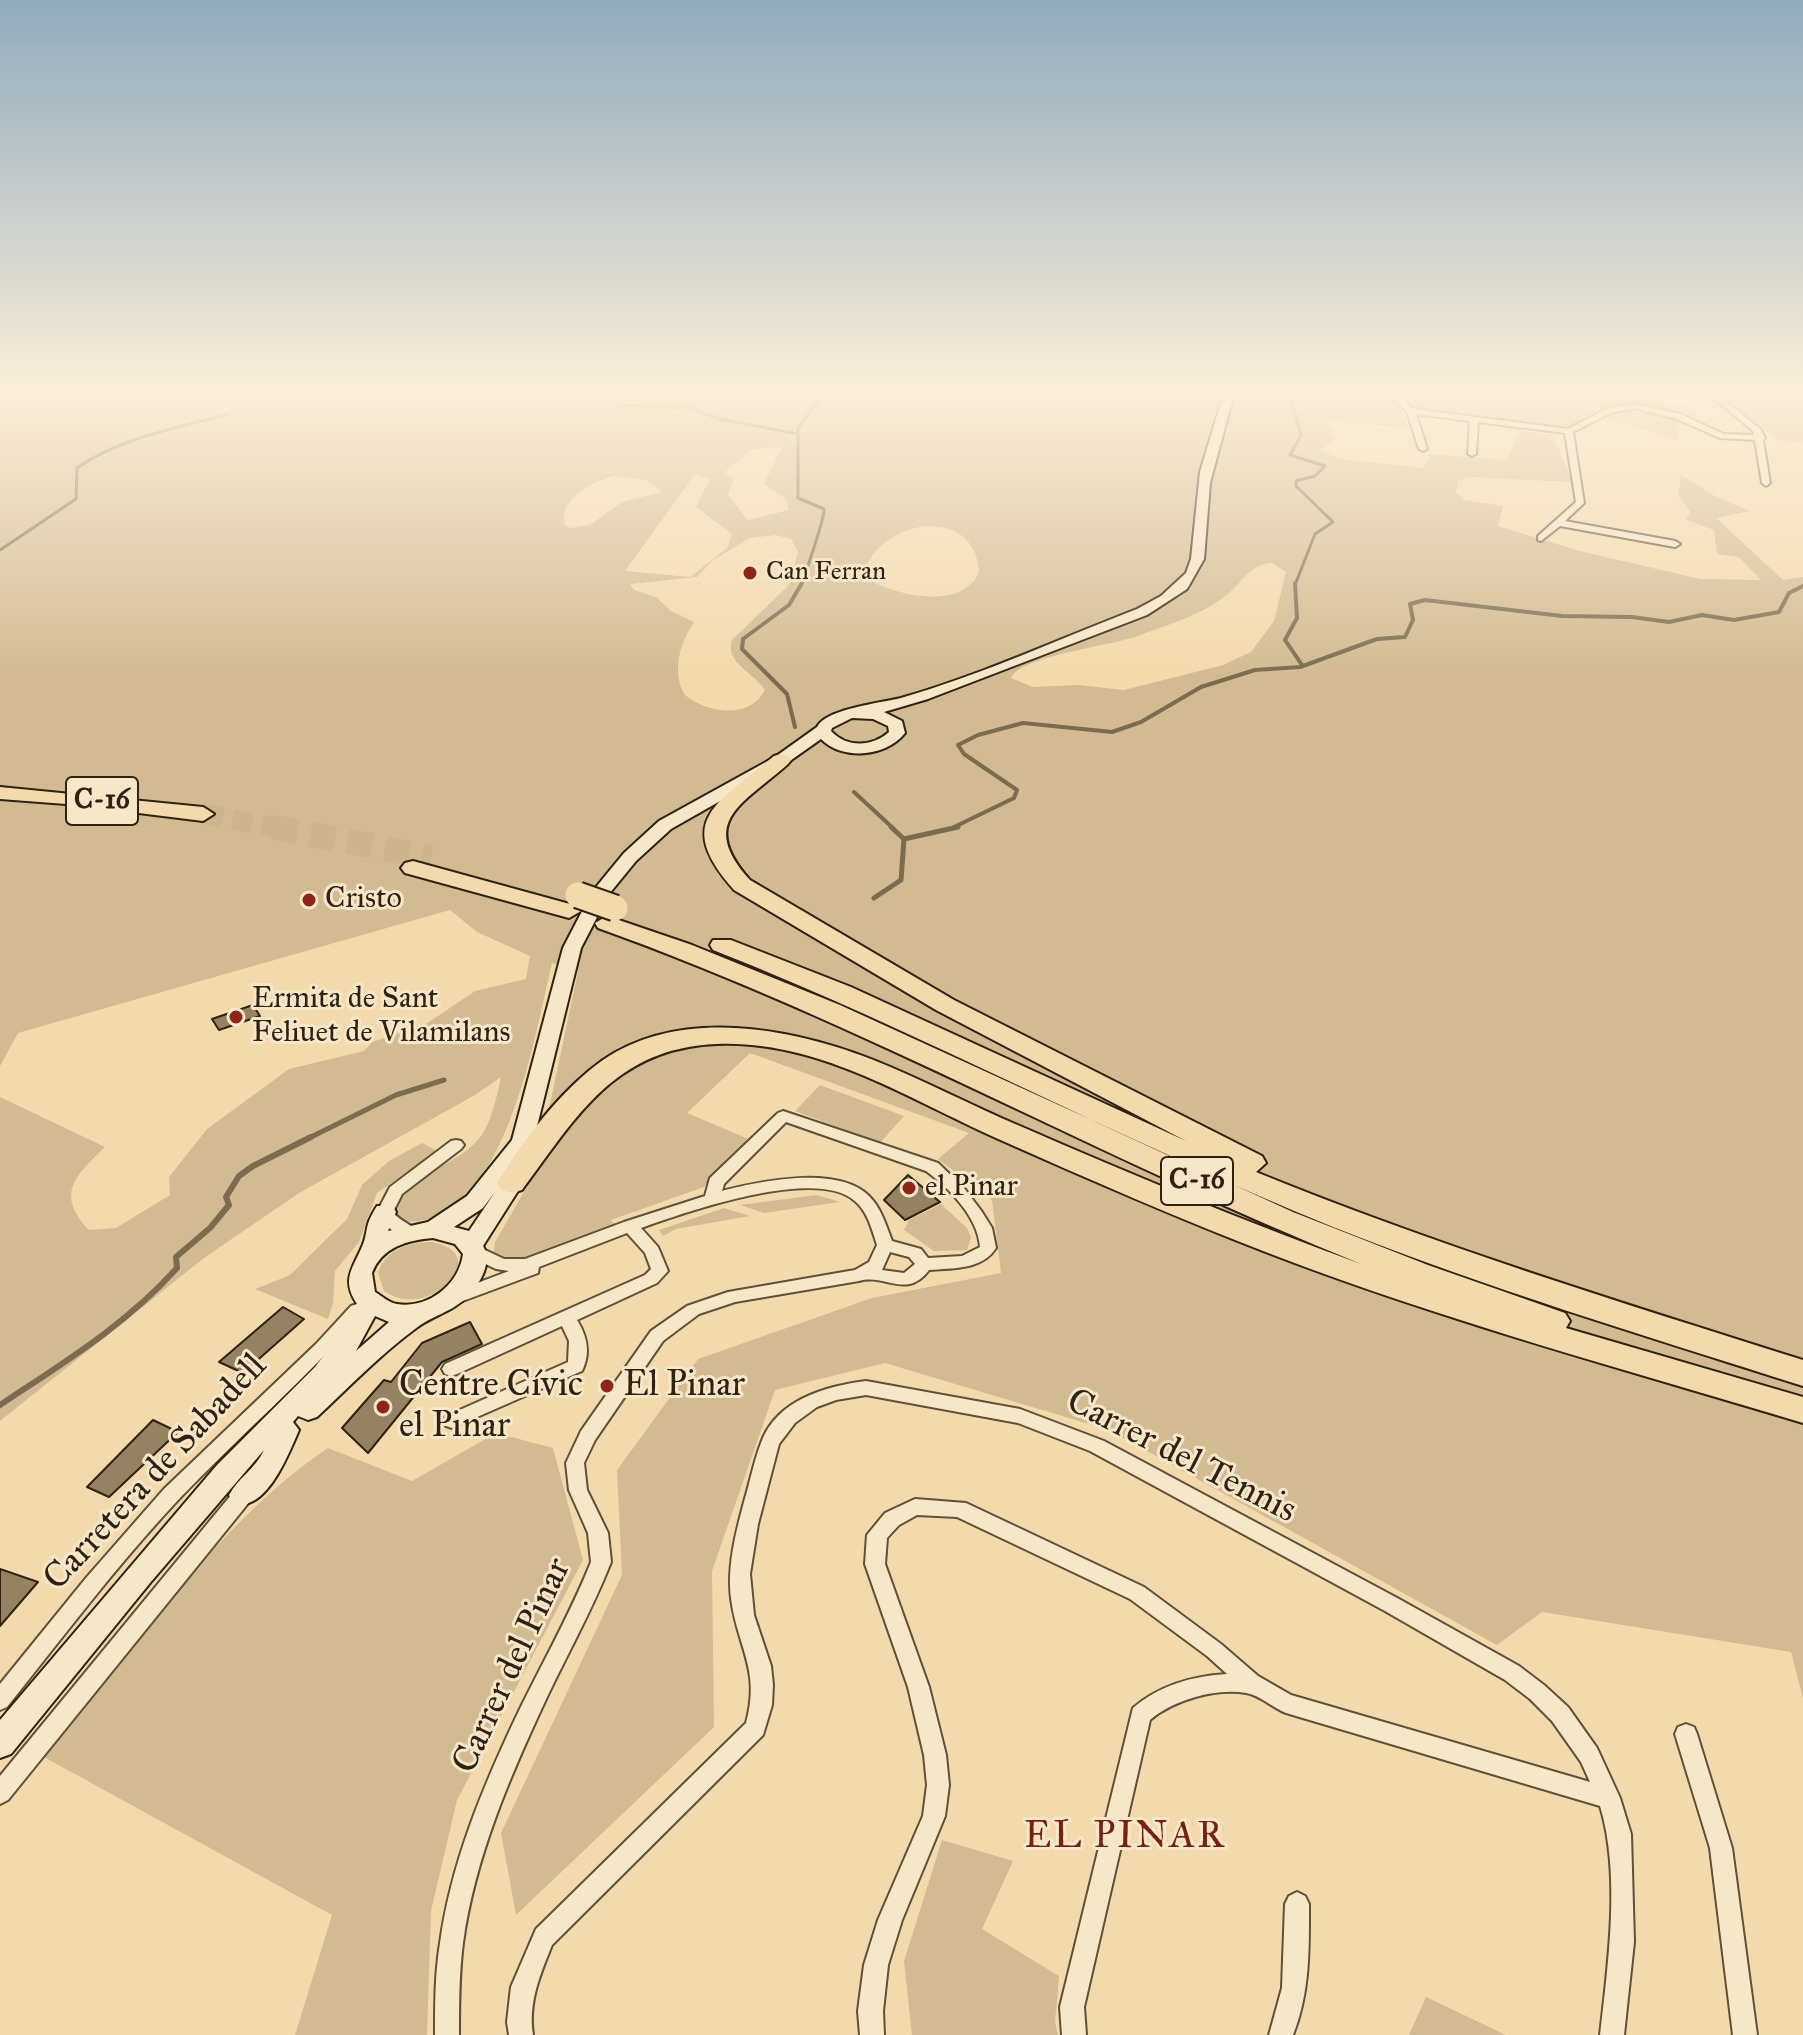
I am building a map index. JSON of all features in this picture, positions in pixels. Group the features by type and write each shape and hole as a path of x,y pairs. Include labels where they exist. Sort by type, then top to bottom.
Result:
{"highway":[{"path":"781,760 725,806 715,820 711,841 724,868 742,885 945,1005 1390,1235"},
{"name":"C-16","path":"0,793 66,797 196,819 0,806"},
{"name":"C-16","path":"422,862 574,903 842,992 1218,1167 1345,1220 1506,1277 1803,1373"},
{"name":"C-16","path":"611,915 829,1007 1194,1180 1334,1240 1543,1317 1803,1398"},
{"path":"512,1183 563,1110 610,1067 645,1050 681,1040 726,1035 773,1038 839,1057 1126,1183 1319,1260 1554,1339 1803,1410"}],"main road":[{"path":"203,1502 389,1335 421,1311 453,1298 473,1276 473,1249 512,1183 572,948 601,892 630,857 665,825 781,760 837,716 863,713 923,696 1142,612 1183,586 1200,560 1204,488"},
{"path":"823,730 827,739 844,746 866,748 885,743 895,737 903,712 923,696"},
{"path":"863,713 883,716 898,726"},
{"path":"781,760 844,746"},
{"path":"374,1250 460,1214 483,1194 521,1139"},
{"path":"0,1744 108,1608 228,1470 341,1358 356,1334 367,1298 359,1276 374,1250 377,1224 385,1212"},
{"path":"422,1231 459,1236 473,1249"},
{"path":"367,1298 392,1312 421,1311"},
{"path":"243,1495 270,1466 286,1430"}],"street":[{"path":"1541,538 1580,503 1578,488"},
{"path":"1560,523 1675,544"},
{"name":"Carrer del Pinar","path":"447,2035 450,1959 469,1856 485,1809 601,1562 598,1533 575,1476 579,1451 657,1336 682,1316 734,1296 869,1271 901,1280 915,1275 924,1264 964,1262 983,1254 988,1248 982,1225 950,1181 932,1167 783,1116 716,1182 713,1198"},
{"path":"422,1231 395,1227 385,1212 396,1191 456,1145"},
{"path":"453,1298 485,1288 630,1226 713,1198 804,1182 835,1184 866,1201 885,1245 882,1258 869,1271"},
{"path":"451,1369 651,1279 660,1271 652,1251 630,1226"},
{"path":"885,1245 915,1253 924,1264"},
{"path":"473,1249 513,1266 567,1251"},
{"name":"Carretera de Sabadell","path":"0,1700 93,1584 160,1507 354,1317 367,1298"},
{"path":"452,1421 576,1366 580,1351 572,1325 566,1319"},
{"name":"Carrer del Tennis","path":"521,2035 523,1987 544,1937 755,1728 764,1703 765,1676 741,1602 740,1574 767,1456 781,1424 793,1411 809,1401 843,1390 880,1390 1020,1416 1097,1446 1512,1673 1560,1714 1589,1755 1609,1798 1620,1834 1624,1895 1612,2035"},
{"path":"0,1793 243,1495"},
{"path":"872,2035 870,2018 878,1948 936,1810 939,1770 930,1731 875,1564 877,1535 892,1519 915,1507 959,1509 1137,1593 1214,1650 1251,1683 1286,1703 1609,1798"},
{"path":"1074,2035 1072,2007 1141,1715 1156,1699 1201,1685 1251,1683"},
{"path":"1686,1734 1721,1848 1745,2035"},
{"path":"1281,2035 1288,2019 1297,1964 1297,1904"}],"shaded area":[{"path":"0,488 585,488 566,507 565,525 569,528 590,525 622,502 662,492 657,488 685,488 625,571 690,577 727,548 732,534 696,507 706,488 730,488 728,495 748,520 789,510 785,498 770,488 1457,488 1456,492 1464,500 1503,506 1498,526 1580,551 1700,579 1761,580 1739,557 1717,554 1714,530 1685,519 1691,513 1678,495 1679,488 1702,488 1750,511 1716,518 1783,580 1803,577 1803,1698 1791,1652 1542,1612 1497,1645 1109,1430 885,1363 775,1390 712,1571 714,1727 516,1915 501,1833 622,1575 617,1470 698,1359 872,1298 1001,1273 992,1200 938,1159 969,1133 750,1053 687,1113 751,1140 704,1187 611,1220 615,1225 553,1252 519,1260 505,1259 494,1254 495,1242 567,1117 640,1060 693,1044 748,1041 814,1055 960,1120 777,1033 743,1028 669,1039 547,1118 578,972 552,963 536,1035 509,1124 489,1164 465,1196 436,1217 400,1221 396,1215 400,1201 408,1190 467,1150 482,1135 493,1110 501,1077 475,1095 299,1193 204,1258 0,1421 0,1097 105,1147 78,1177 71,1196 73,1206 89,1230 116,1228 170,1195 169,1177 207,1129 289,1069 364,1051 372,1042 423,1026 475,991 526,979 530,956 477,932 450,910 18,1033 0,1066","holes":["927,526 956,532 970,544 979,571 971,584 960,592 929,596 896,591 870,580 865,572 868,562 881,546 898,534","775,535 791,539 798,552 789,585 732,640 732,655 765,690 749,706 738,710 716,709 694,701 685,695 681,686 679,658 694,622 671,611 656,597 634,590 630,584 697,577 713,560 750,538","1272,563 1286,572 1274,621 1251,652 1223,665 1124,690 1078,685 1033,687 1011,678 1018,670 1048,658 1125,640 1193,615 1223,598 1264,564"]},
{"path":"820,1085 904,1116 880,1143 795,1111"},
{"path":"422,1143 437,1151 377,1193 359,1242 335,1271 333,1303 328,1319 255,1289 290,1275 347,1219 362,1185 389,1161"},
{"path":"817,1195 840,1202 764,1213 740,1205"},
{"path":"941,1204 967,1228 971,1238 967,1250 934,1251 904,1230 909,1220"},
{"path":"724,1208 750,1216 676,1229 663,1236 659,1230"},
{"path":"431,1242 450,1249 458,1259 457,1271 449,1283 420,1298 402,1299 384,1291 378,1273 386,1258 406,1246"},
{"path":"496,1433 553,1448 583,1560 457,1800 431,1911 427,2035 295,2035 332,1915 42,1756 213,1550 289,1477 328,1448 412,1481"},
{"path":"942,1840 1013,1861 982,1929 1059,1976 1055,2022 1058,2035 912,2035 904,1961"},
{"path":"1426,1997 1506,2035 1409,2035"}],"building":[{"name":"Ermita de Sant Feliuet de Vilamilans","path":"253,1005 260,1016 219,1030 212,1019"},
{"name":"el Pinar","path":"908,1175 940,1202 905,1220 884,1200"},
{"path":"283,1307 304,1319 243,1373 219,1362"},
{"name":"Centre Cívic el Pinar","path":"470,1322 482,1344 442,1362 368,1453 342,1428 384,1380 391,1382 422,1343"},
{"path":"153,1420 178,1432 109,1497 87,1487"},
{"path":"0,1569 38,1582 0,1626"}],"waterway":[{"path":"0,550 76,499 76,488"},
{"path":"798,488 798,498 824,509 801,584"},
{"path":"1295,585 1315,534 1333,522 1298,488"},
{"path":"795,727 787,694 742,649 743,639 789,605 801,584"},
{"path":"1295,585 1297,618 1285,640 1302,665"},
{"path":"951,829 1014,798 1017,790 964,754 958,745 978,735 1023,723 1112,732 1141,722 1201,687 1255,670 1300,667 1377,639 1405,637 1413,620 1410,604 1425,600 1562,616 1632,617 1669,622 1702,615 1734,620 1779,612 1789,593 1803,586"},
{"path":"854,792 894,829"},
{"path":"891,827 904,839"},
{"path":"951,829 958,827"},
{"path":"904,839 951,829"},
{"path":"874,898 901,880 904,839"},
{"path":"307,1139 396,1095 444,1080"},
{"path":"307,1139 311,1137"},
{"path":"0,1405 93,1342 157,1289 177,1268 176,1257 210,1228 229,1205 226,1197 239,1176 307,1139"}],"tunnel":[{"path":"203,814 284,829"},
{"path":"273,827 431,857"}],"place":[{"name":"Can Ferran","path":"750,573"},
{"name":"Cristo","path":"309,900"},
{"name":"Ermita de Sant Feliuet de Vilamilans","path":"236,1017"},
{"name":"el Pinar","path":"909,1188"},
{"name":"El Pinar","path":"607,1386"},
{"name":"Centre Cívic el Pinar","path":"383,1407"}],"district":[{"name":"EL PINAR","path":"1125,1838"}]}
